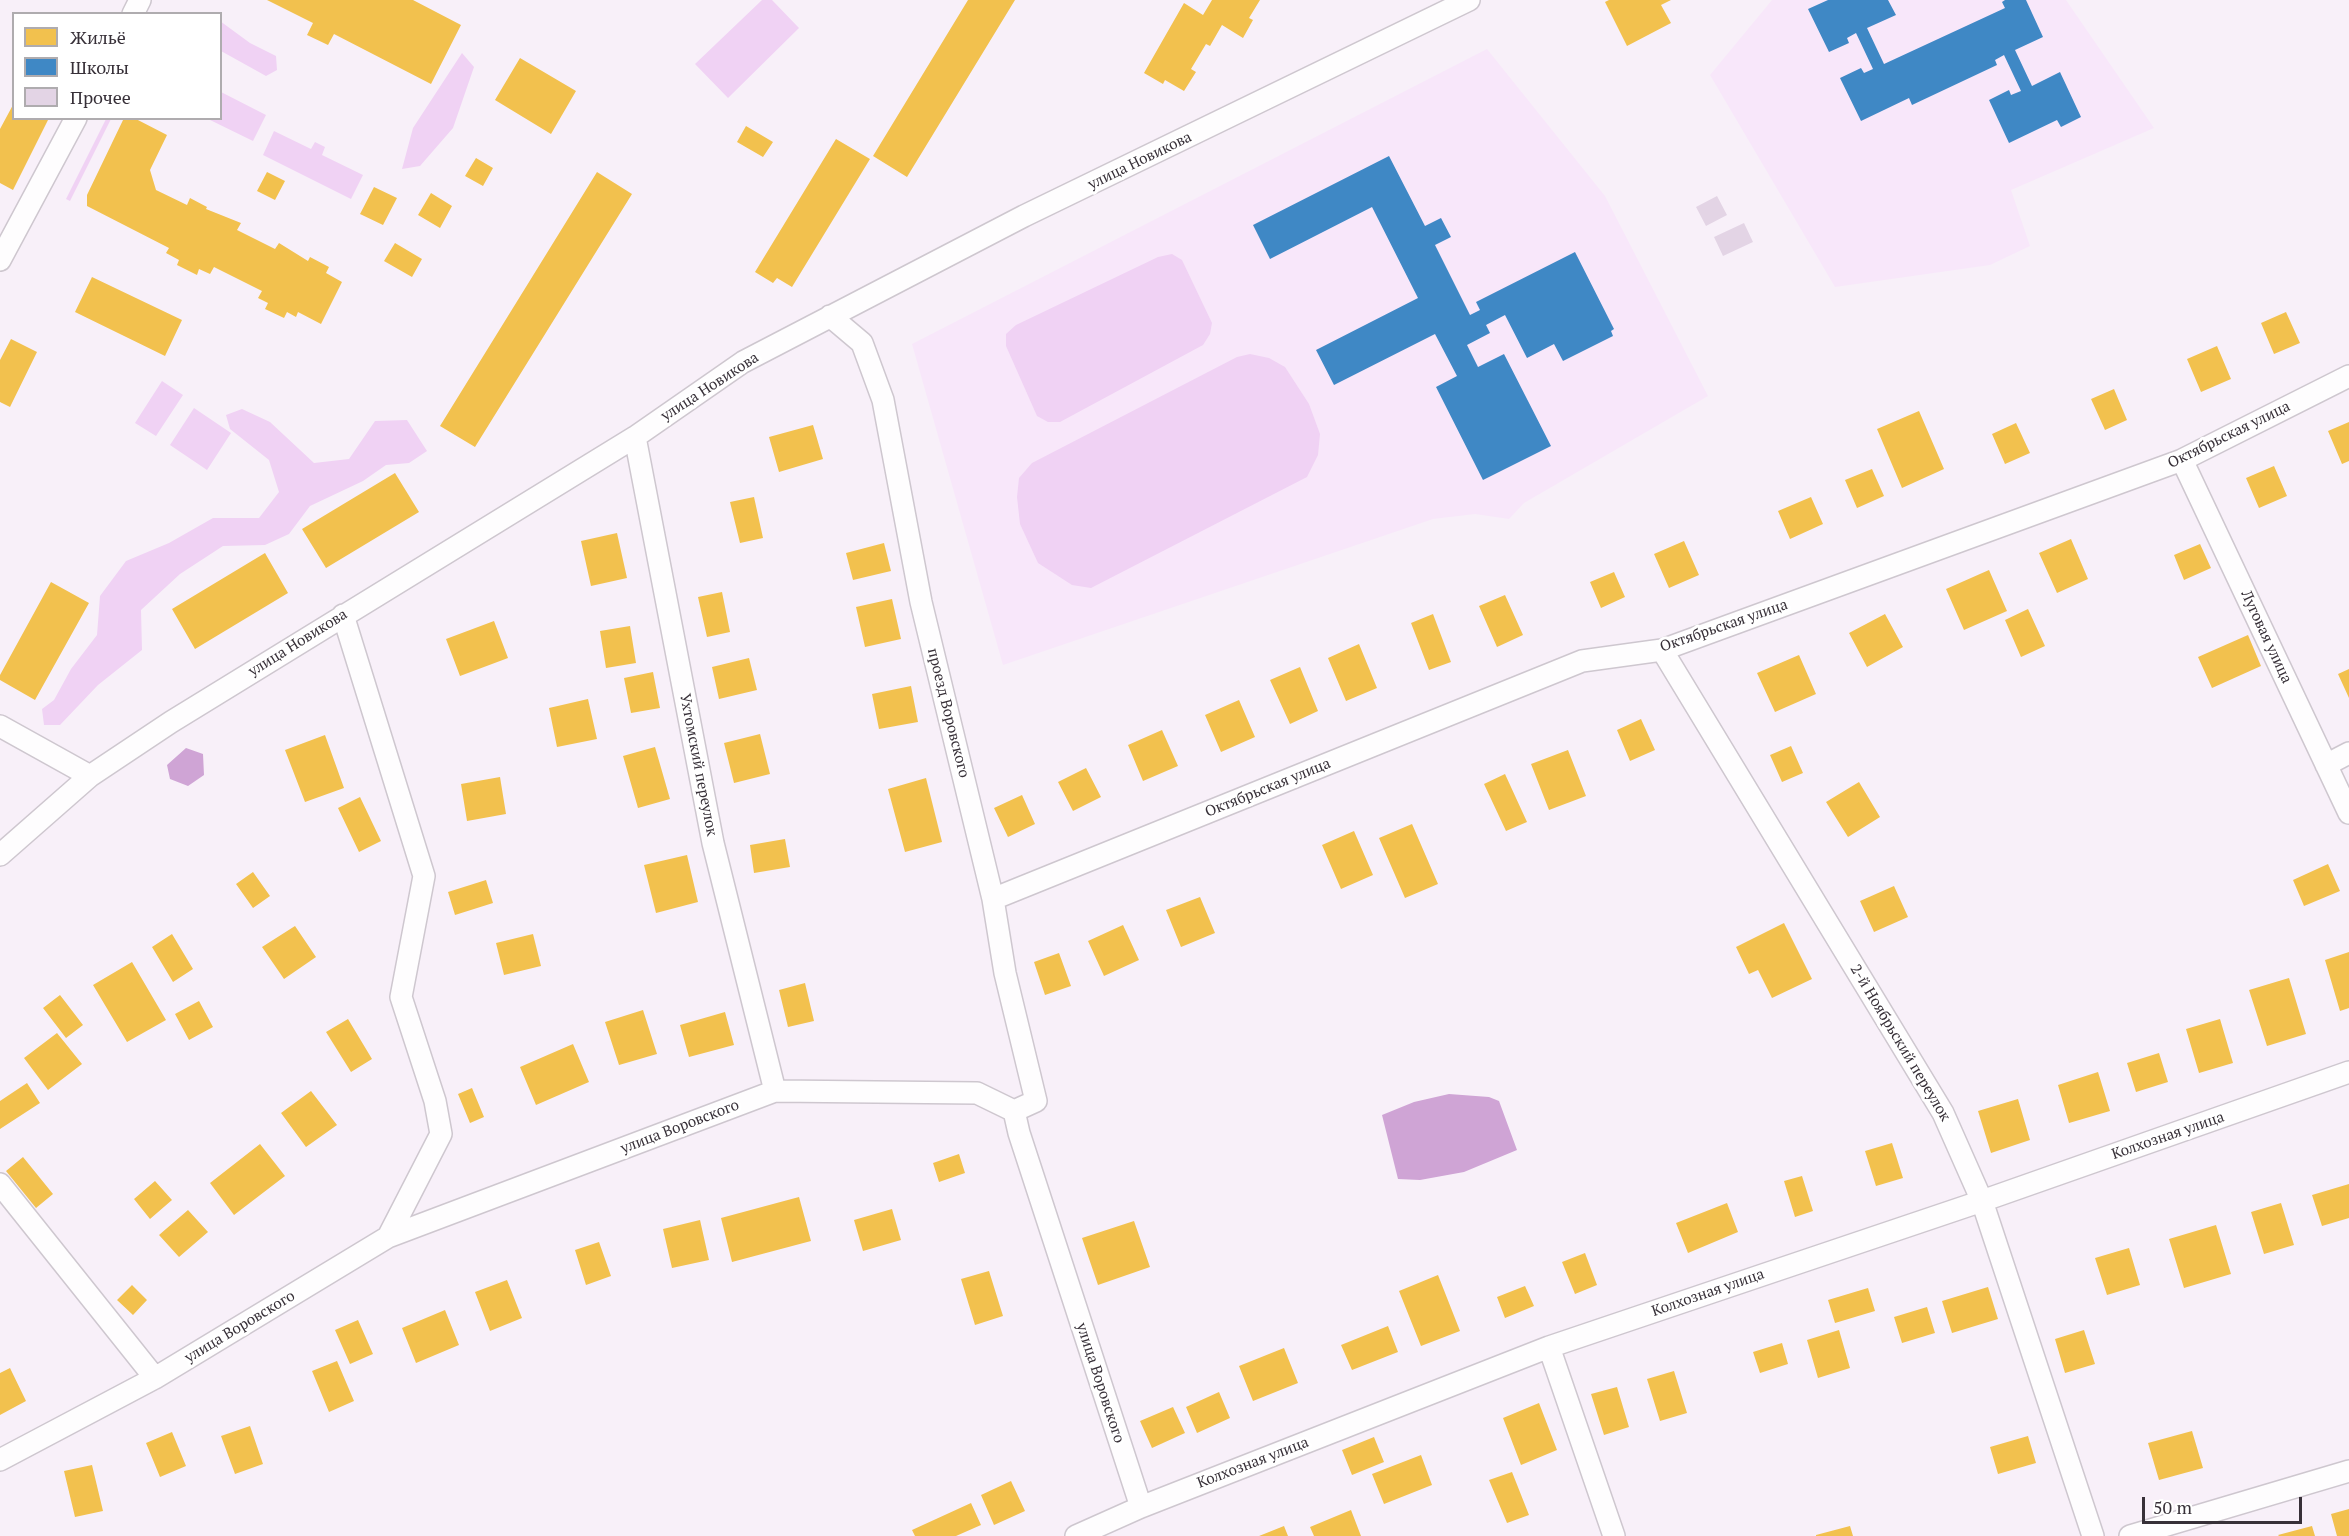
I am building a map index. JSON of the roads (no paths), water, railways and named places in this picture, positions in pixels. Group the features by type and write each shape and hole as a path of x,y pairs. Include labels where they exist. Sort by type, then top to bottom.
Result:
{"street":[{"name":"улица Новикова","path":"0,855 90,776 171,722 635,437 743,362 1024,216 1469,0"},
{"path":"0,260 75,120"},
{"name":"проезд Воровского","path":"830,316 862,342 883,400 921,602 993,899 1005,973 1036,1101 1014,1112"},
{"name":"Октябрьская улица","path":"993,899 1582,662 1662,650 2182,460 2349,376"},
{"name":"Ухтомский переулок","path":"635,437 713,843 775,1091"},
{"name":"Луговая улица","path":"2182,460 2349,813"},
{"path":"343,615 424,876 401,997 435,1101 441,1134 388,1237"},
{"name":"2-й Ноябрьский переулок","path":"1662,650 1943,1113 1982,1201 2093,1536"},
{"path":"0,726 90,776"},
{"path":"2326,765 2349,753"},
{"name":"Колхозная улица","path":"1076,1536 1141,1507 1549,1347 1982,1201 2349,1072"},
{"name":"улица Воровского","path":"0,1460 155,1378 388,1237 775,1091 977,1093 1014,1112 1018,1133 1141,1507"},
{"path":"0,1184 155,1378"},
{"path":"1549,1347 1614,1536"},
{"path":"2130,1536 2349,1471"}]}
